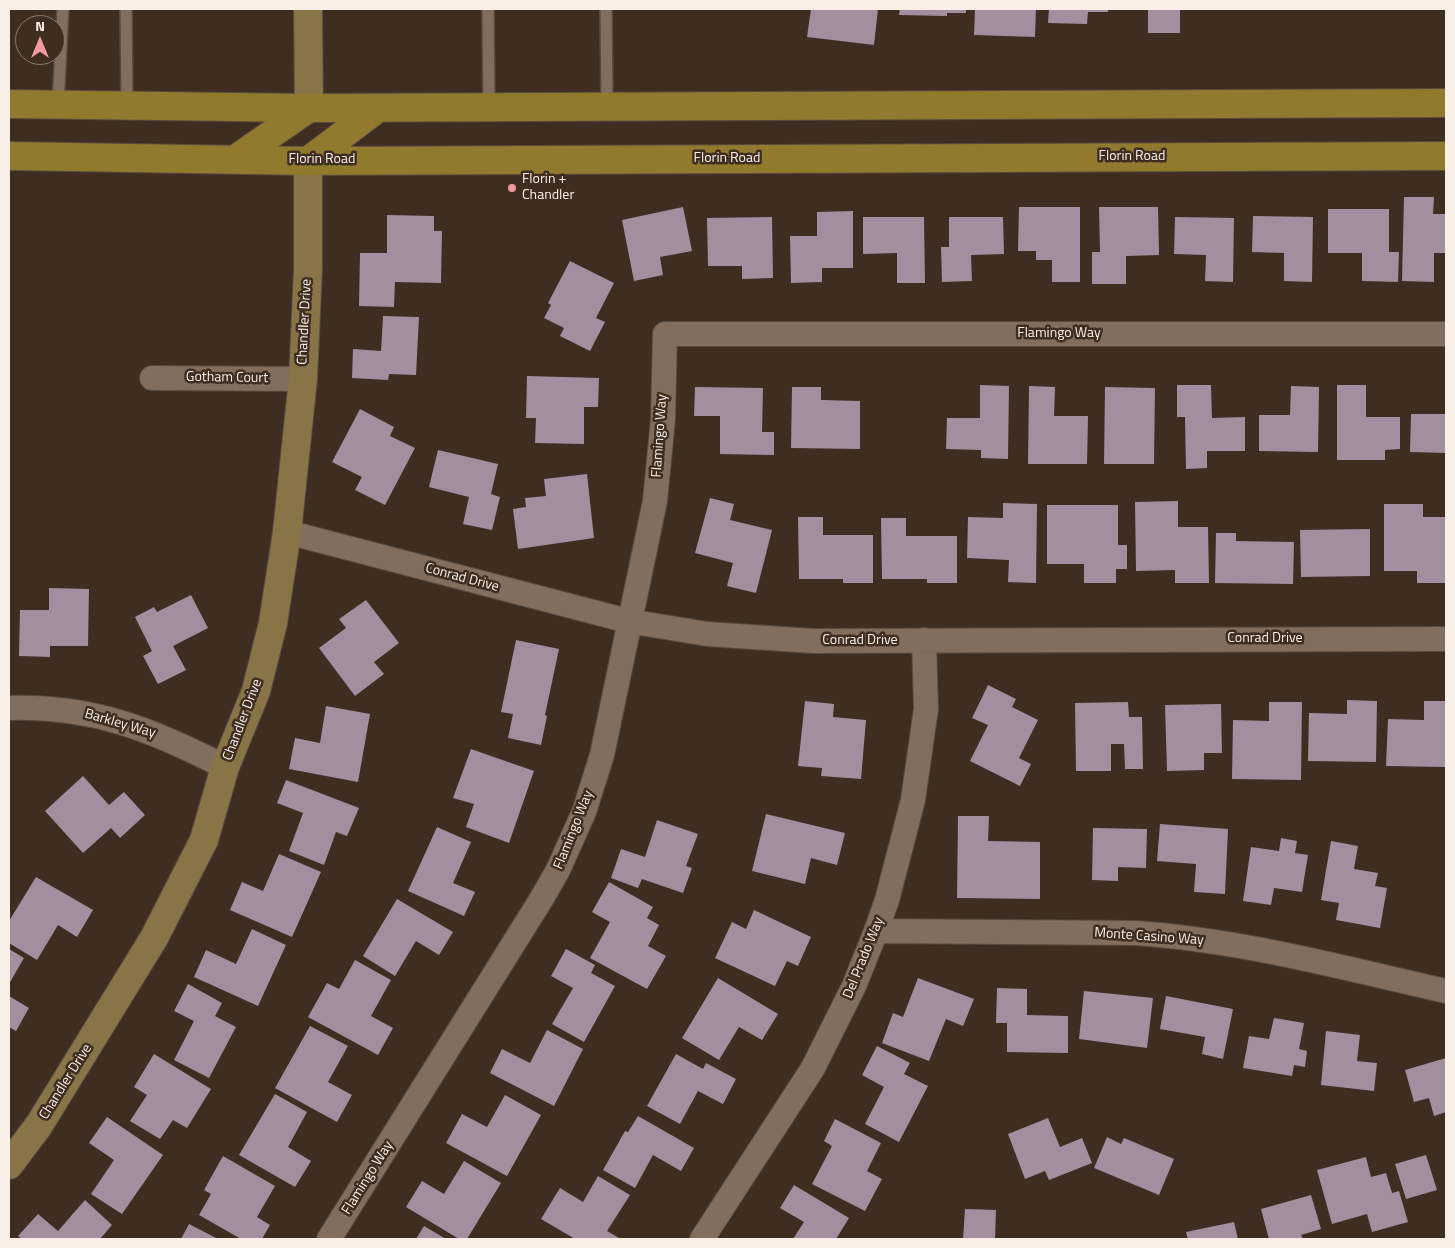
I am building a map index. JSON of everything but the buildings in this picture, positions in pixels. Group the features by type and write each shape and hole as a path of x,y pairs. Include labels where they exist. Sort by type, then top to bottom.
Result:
{"main road":[{"path":"9,104 488,108 1446,103"},
{"path":"237,158 309,108"},
{"path":"308,161 378,108"},
{"name":"Florin Road","path":"9,156 237,158 308,161 1446,156"}],"street":[{"path":"308,9 309,108"},
{"name":"Chandler Drive","path":"9,1165 39,1125 154,938 204,840 225,767 256,691 272,622 287,532 302,379 308,269 308,161"},
{"name":"Flamingo Way","path":"329,1239 558,870 584,812 602,754 628,621 655,500 663,419 665,334 1446,334"},
{"name":"Gotham Court","path":"152,378 302,379"},
{"name":"Conrad Drive","path":"287,532 628,621 707,634 813,641 1446,639"},
{"name":"Del Prado Way","path":"702,1239 813,1068 854,986 876,931 887,900 914,800 926,709 924,640"},
{"name":"Barkley Way","path":"9,708 45,708 108,718 159,735 225,767"},
{"name":"Monte Casino Way","path":"876,931 1173,935 1248,946 1446,991"}],"lane":[{"path":"58,104 62,9"},
{"path":"126,9 127,105"},
{"path":"488,9 488,108"},
{"path":"606,9 607,107"}],"place":[{"name":"Florin + Chandler","path":"512,188"}]}
